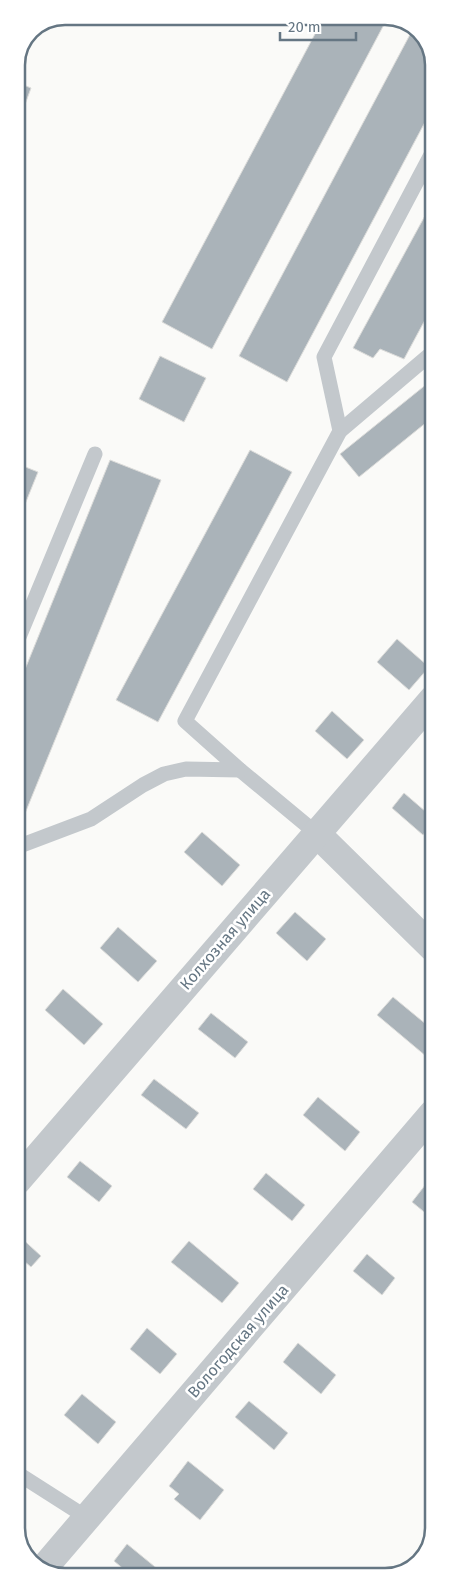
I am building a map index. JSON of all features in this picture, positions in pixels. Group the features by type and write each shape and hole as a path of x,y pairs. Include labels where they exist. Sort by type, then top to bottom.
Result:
{"street":[{"name":"Колхозная улица","path":"25,1172 425,707"},
{"path":"316,833 425,940"},
{"name":"Вологодская улица","path":"47,1564 425,1122"}],"lane":[{"path":"340,431 324,356 425,166"},
{"path":"316,833 240,770 185,720 340,431 425,359"},
{"path":"25,623 95,454"},
{"path":"25,844 91,818 164,774 186,769 240,770"},
{"path":"25,1478 86,1517"}],"building":[{"path":"320,25 384,25 212,349 162,322"},
{"path":"410,34 420,45 424,57 425,122 287,382 239,356"},
{"path":"25,86 31,88 25,104"},
{"path":"425,216 425,320 404,359 380,349 373,358 353,348"},
{"path":"160,356 206,378 184,422 139,399"},
{"path":"425,385 425,423 359,477 340,454"},
{"path":"250,450 292,472 158,722 116,700"},
{"path":"110,460 161,480 25,813 25,669"},
{"path":"25,467 38,472 25,504"},
{"path":"397,639 425,664 425,672 409,690 377,662"},
{"path":"332,711 364,740 347,759 315,731"},
{"path":"404,793 425,811 425,832 423,835 392,808"},
{"path":"202,832 240,865 222,886 184,852"},
{"path":"295,912 326,939 307,961 276,933"},
{"path":"118,927 157,961 138,982 100,948"},
{"path":"63,989 103,1024 84,1045 45,1010"},
{"path":"393,997 425,1023 425,1055 377,1015"},
{"path":"211,1013 248,1042 235,1058 198,1029"},
{"path":"154,1079 199,1113 186,1129 141,1095"},
{"path":"318,1097 360,1132 345,1151 303,1115"},
{"path":"80,1161 112,1186 99,1202 67,1177"},
{"path":"266,1173 305,1205 292,1221 253,1189"},
{"path":"425,1185 425,1213 412,1202"},
{"path":"25,1241 41,1256 31,1267 25,1262"},
{"path":"189,1241 239,1283 222,1303 171,1262"},
{"path":"367,1254 395,1278 382,1295 353,1271"},
{"path":"147,1328 177,1354 160,1374 130,1349"},
{"path":"298,1343 336,1375 321,1394 283,1362"},
{"path":"82,1394 116,1422 98,1444 64,1415"},
{"path":"249,1401 288,1433 274,1450 235,1417"},
{"path":"188,1461 224,1490 200,1520 174,1499 179,1494 169,1486"},
{"path":"127,1544 156,1568 122,1568 114,1561"}]}
